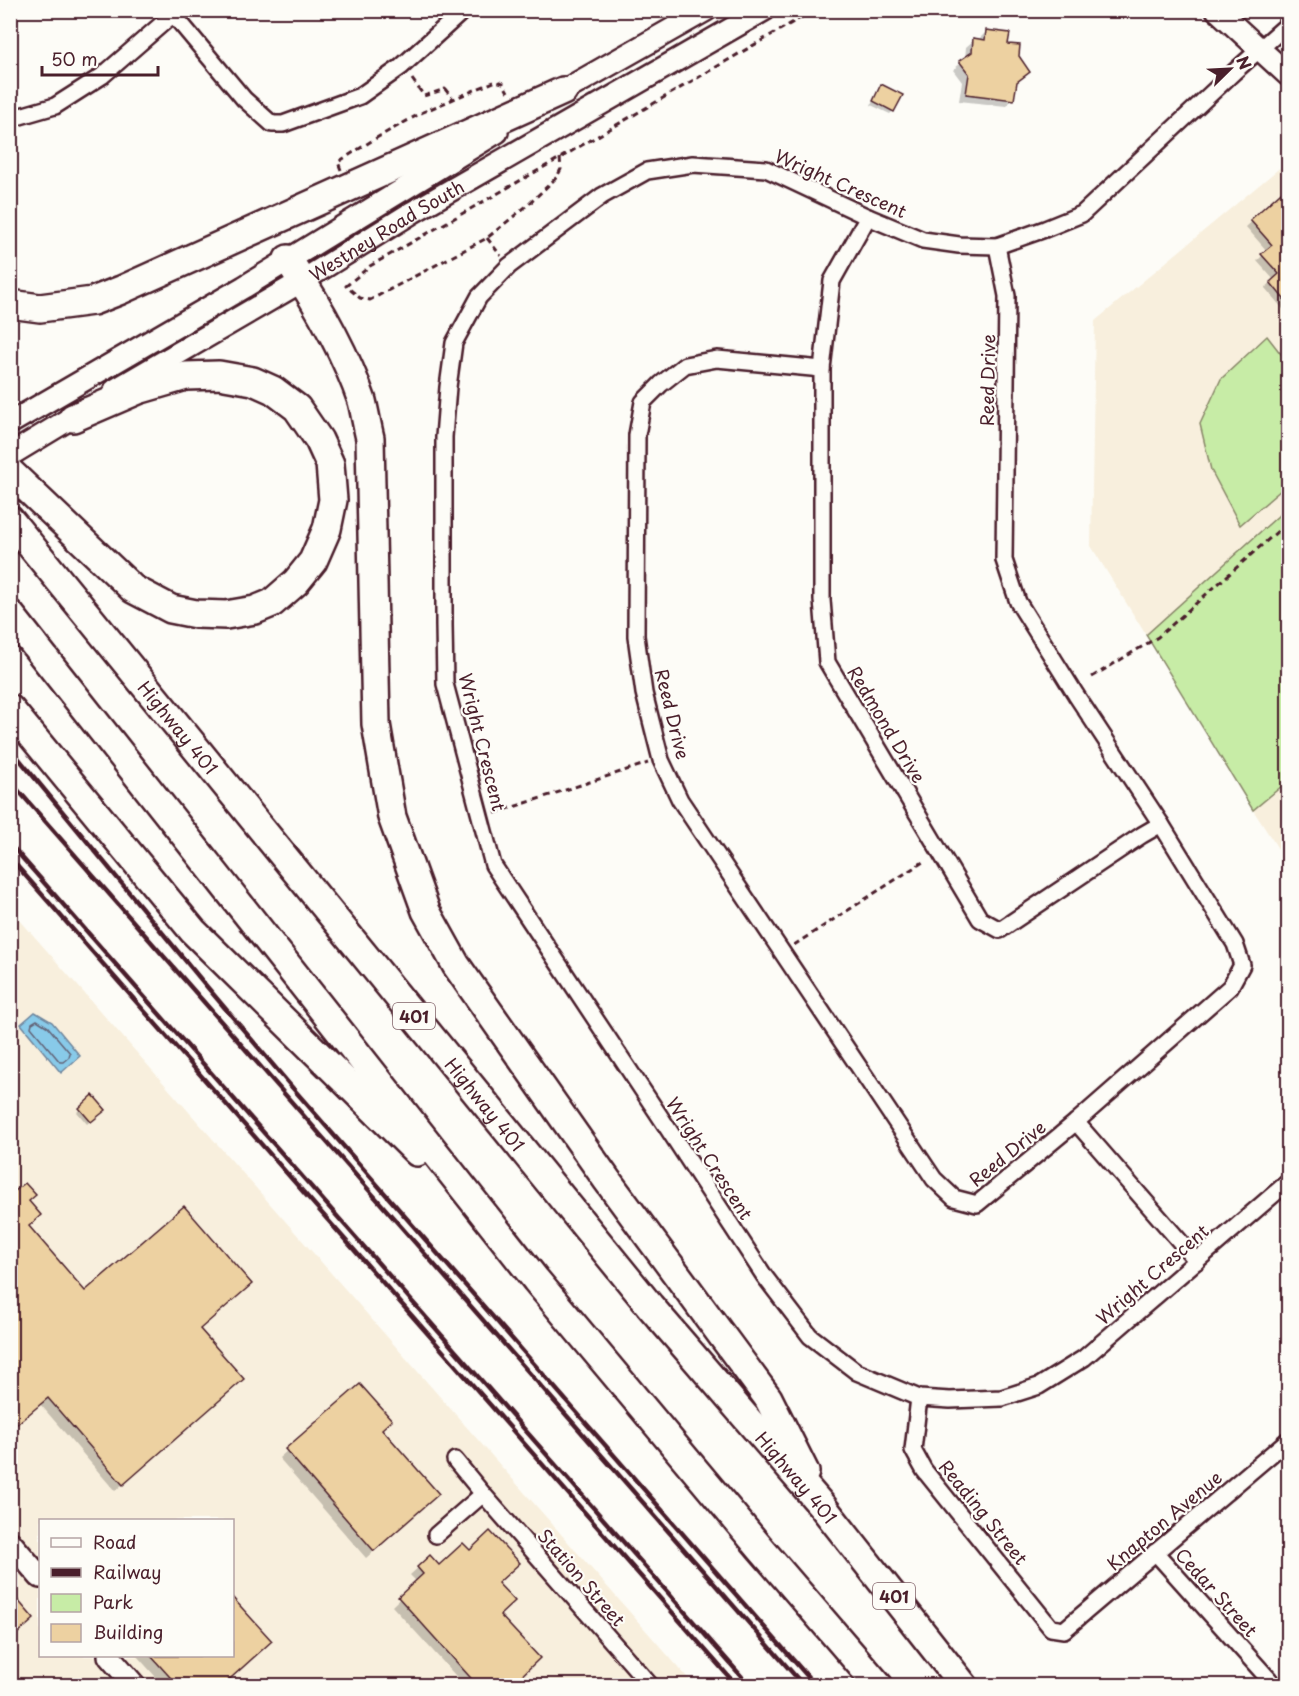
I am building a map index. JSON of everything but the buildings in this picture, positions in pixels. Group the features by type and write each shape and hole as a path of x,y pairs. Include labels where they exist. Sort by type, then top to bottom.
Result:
{"highway":[{"path":"10,304 40,308 93,301 563,91"},
{"path":"295,270 344,356 362,402 370,438 375,724 392,817 426,911 456,965 607,1180 768,1398 823,1508"},
{"path":"13,469 134,589 171,609 196,614 226,615 255,610 272,603 296,582 313,561 327,529 333,500 330,464 319,440 297,408 273,390 253,381 219,375 186,376 138,390 73,418"},
{"name":"Highway 401","path":"10,520 650,1306 823,1508 964,1686"},
{"path":"10,614 536,1280 760,1550 879,1686"},
{"path":"10,709 193,931 428,1163 536,1280"}],"main road":[{"name":"Westney Road South","path":"13,469 73,418 563,91 706,10"},
{"name":"Westney Road South","path":"10,423 244,287 295,270 412,212 764,10"},
{"path":"1216,10 1288,75"},
{"path":"10,1542 39,1575"},
{"path":"110,1657 135,1686"}],"street":[{"path":"10,119 55,105 102,76 176,12 244,99 273,124 283,124 360,96 400,66 464,10"},
{"name":"Wright Crescent","path":"1288,24 1082,214 997,246 959,245 923,240 766,169 693,164 647,171 602,196 508,266 479,297 453,343 444,437 445,684 493,865 765,1277 810,1336 857,1372 919,1398 950,1400 1002,1398 1040,1386 1084,1358 1288,1182"},
{"name":"Redmond Drive","path":"868,217 832,281 822,369 822,600 827,662 980,919 1000,930 1142,835 1161,825"},
{"name":"Reed Drive","path":"822,369 717,359 685,365 643,402 637,435 636,636 644,693 661,760 680,800 934,1179 954,1198 977,1204 1076,1122 1230,987 1242,965 1235,944 1018,602 1004,560 1007,296 997,246"},
{"path":"1076,1122 1197,1261"},
{"name":"Reading Street","path":"919,1398 913,1450 924,1470 1051,1628 1065,1630"},
{"name":"Knapton Avenue","path":"1065,1630 1288,1440"},
{"name":"Station Street","path":"455,1460 651,1686"},
{"path":"436,1535 483,1494"},
{"name":"Cedar Street","path":"1155,1552 1275,1686"}],"path":[{"path":"560,159 561,169 557,177 529,204 487,238 370,300 360,298 346,286 370,266 560,159 814,10"},
{"path":"412,79 424,96 445,90 453,99"},
{"path":"343,175 338,162 423,112 496,81 503,83 510,97"},
{"path":"487,238 508,266"},
{"path":"1092,677 1158,636 1288,522"},
{"path":"481,819 510,807 661,760"},
{"path":"782,953 926,860"}],"shaded area":[{"path":"1288,161 1288,507 1146,635 1091,546 1095,321"},
{"path":"1288,781 1288,864 1253,810"},
{"path":"11,910 694,1685 11,1685"}],"green space":[{"path":"1267,336 1288,363 1288,484 1240,525 1211,470 1200,424 1221,379"},
{"path":"1288,507 1288,781 1253,810 1146,635"}],"water":[{"path":"35,1012 52,1022 80,1056 61,1073 21,1024"}],"railway":[{"path":"10,748 290,1085 816,1686"},
{"path":"10,781 804,1686"},
{"path":"10,844 750,1686"},
{"path":"10,858 737,1686"}]}
